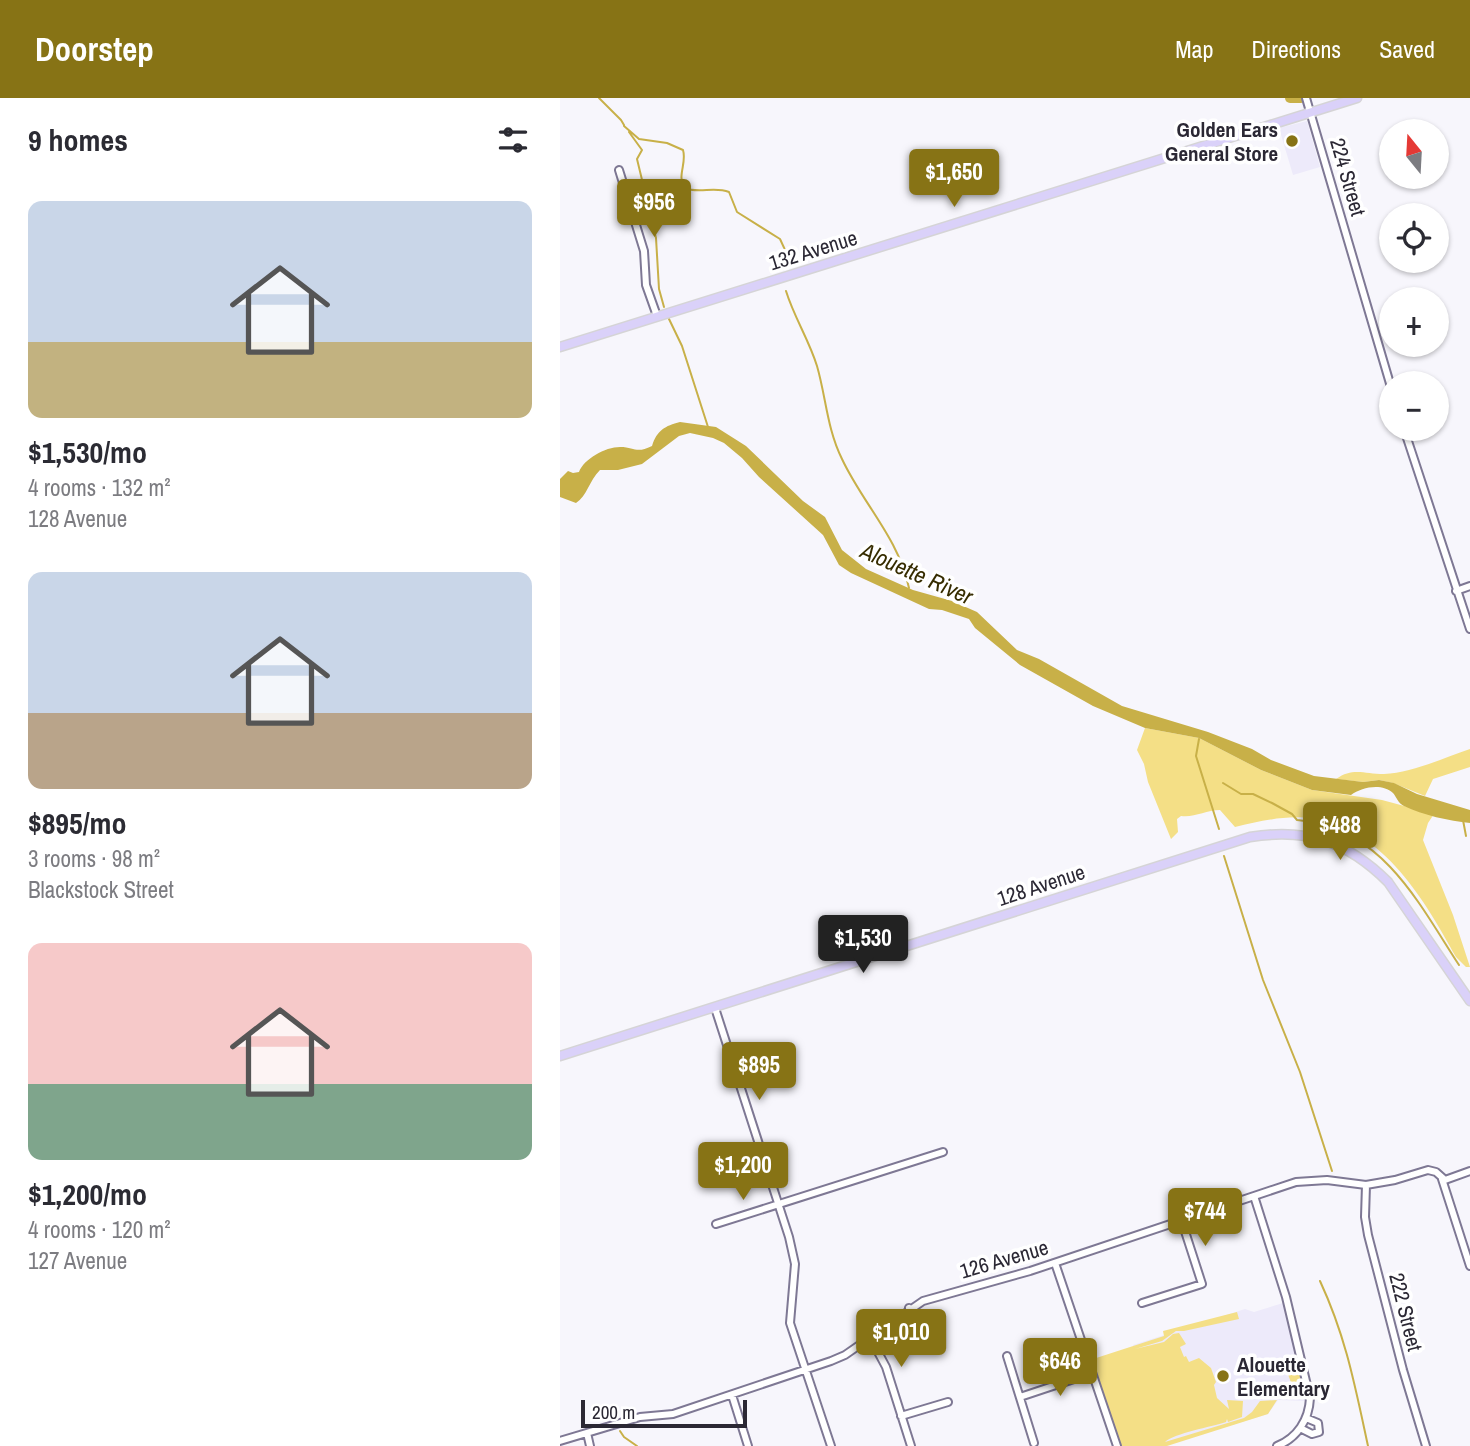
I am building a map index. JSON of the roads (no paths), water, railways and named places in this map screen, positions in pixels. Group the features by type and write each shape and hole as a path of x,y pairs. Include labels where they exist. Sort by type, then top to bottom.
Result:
{"main road":[{"name":"132 Avenue","path":"560,347 1309,105 1357,98"},
{"name":"128 Avenue","path":"560,1056 1251,837 1285,833 1314,836 1338,845 1376,870 1388,881 1470,1001"}],"street":[{"name":"224 Street","path":"1309,105 1386,371"},
{"path":"620,170 644,251 646,285 657,316"},
{"path":"1408,441 1470,629"},
{"path":"1456,591 1470,586"},
{"path":"715,1008 789,1237 795,1264 790,1323 831,1446"},
{"path":"716,1224 943,1152"},
{"name":"126 Avenue","path":"560,1441 640,1416 673,1414 806,1370 845,1355 909,1308 931,1298 1055,1262 1296,1182 1326,1180 1366,1185 1428,1171 1436,1172 1442,1179 1449,1180 1470,1171"},
{"path":"1442,1179 1470,1266"},
{"name":"222 Street","path":"1366,1185 1365,1217 1368,1235 1426,1446"},
{"path":"1254,1196 1282,1283 1310,1398 1306,1418 1300,1428 1287,1441 1277,1446"},
{"path":"1142,1303 1202,1284 1181,1219"},
{"path":"1055,1262 1117,1446"},
{"path":"909,1308 925,1337"},
{"path":"870,1337 883,1359 911,1446"},
{"path":"1007,1356 1034,1443"},
{"path":"1020,1397 1092,1373"},
{"path":"732,1395 748,1446"},
{"path":"901,1416 947,1402"},
{"path":"1300,1428 1312,1434 1319,1432 1318,1423 1306,1418"},
{"path":"587,1433 590,1446"}],"waterway":[{"path":"599,98 624,125"},
{"path":"1290,98 1301,98"},
{"path":"624,126 639,139 667,143 683,150 681,178 684,188 729,192 737,212 780,239 792,265"},
{"path":"629,132 642,150 637,159 656,238 659,289 664,307"},
{"name":"Alouette River","path":"786,291 817,366 837,448 850,475 889,537 909,588"},
{"path":"669,319 682,346 708,427"},
{"path":"1199,739 1196,756 1219,829"},
{"path":"1223,783 1241,794 1253,794 1292,814 1297,820 1305,821"},
{"path":"1463,820 1466,836"},
{"path":"1313,822 1339,830 1382,859 1416,898 1459,965"},
{"path":"1224,856 1263,980 1300,1072 1332,1171"},
{"path":"1320,1281 1343,1342 1368,1446"},
{"path":"620,1431 637,1446"}],"place":[{"name":"Golden Ears General Store","path":"1292,141"},
{"name":"Alouette Elementary","path":"1223,1376"}]}
